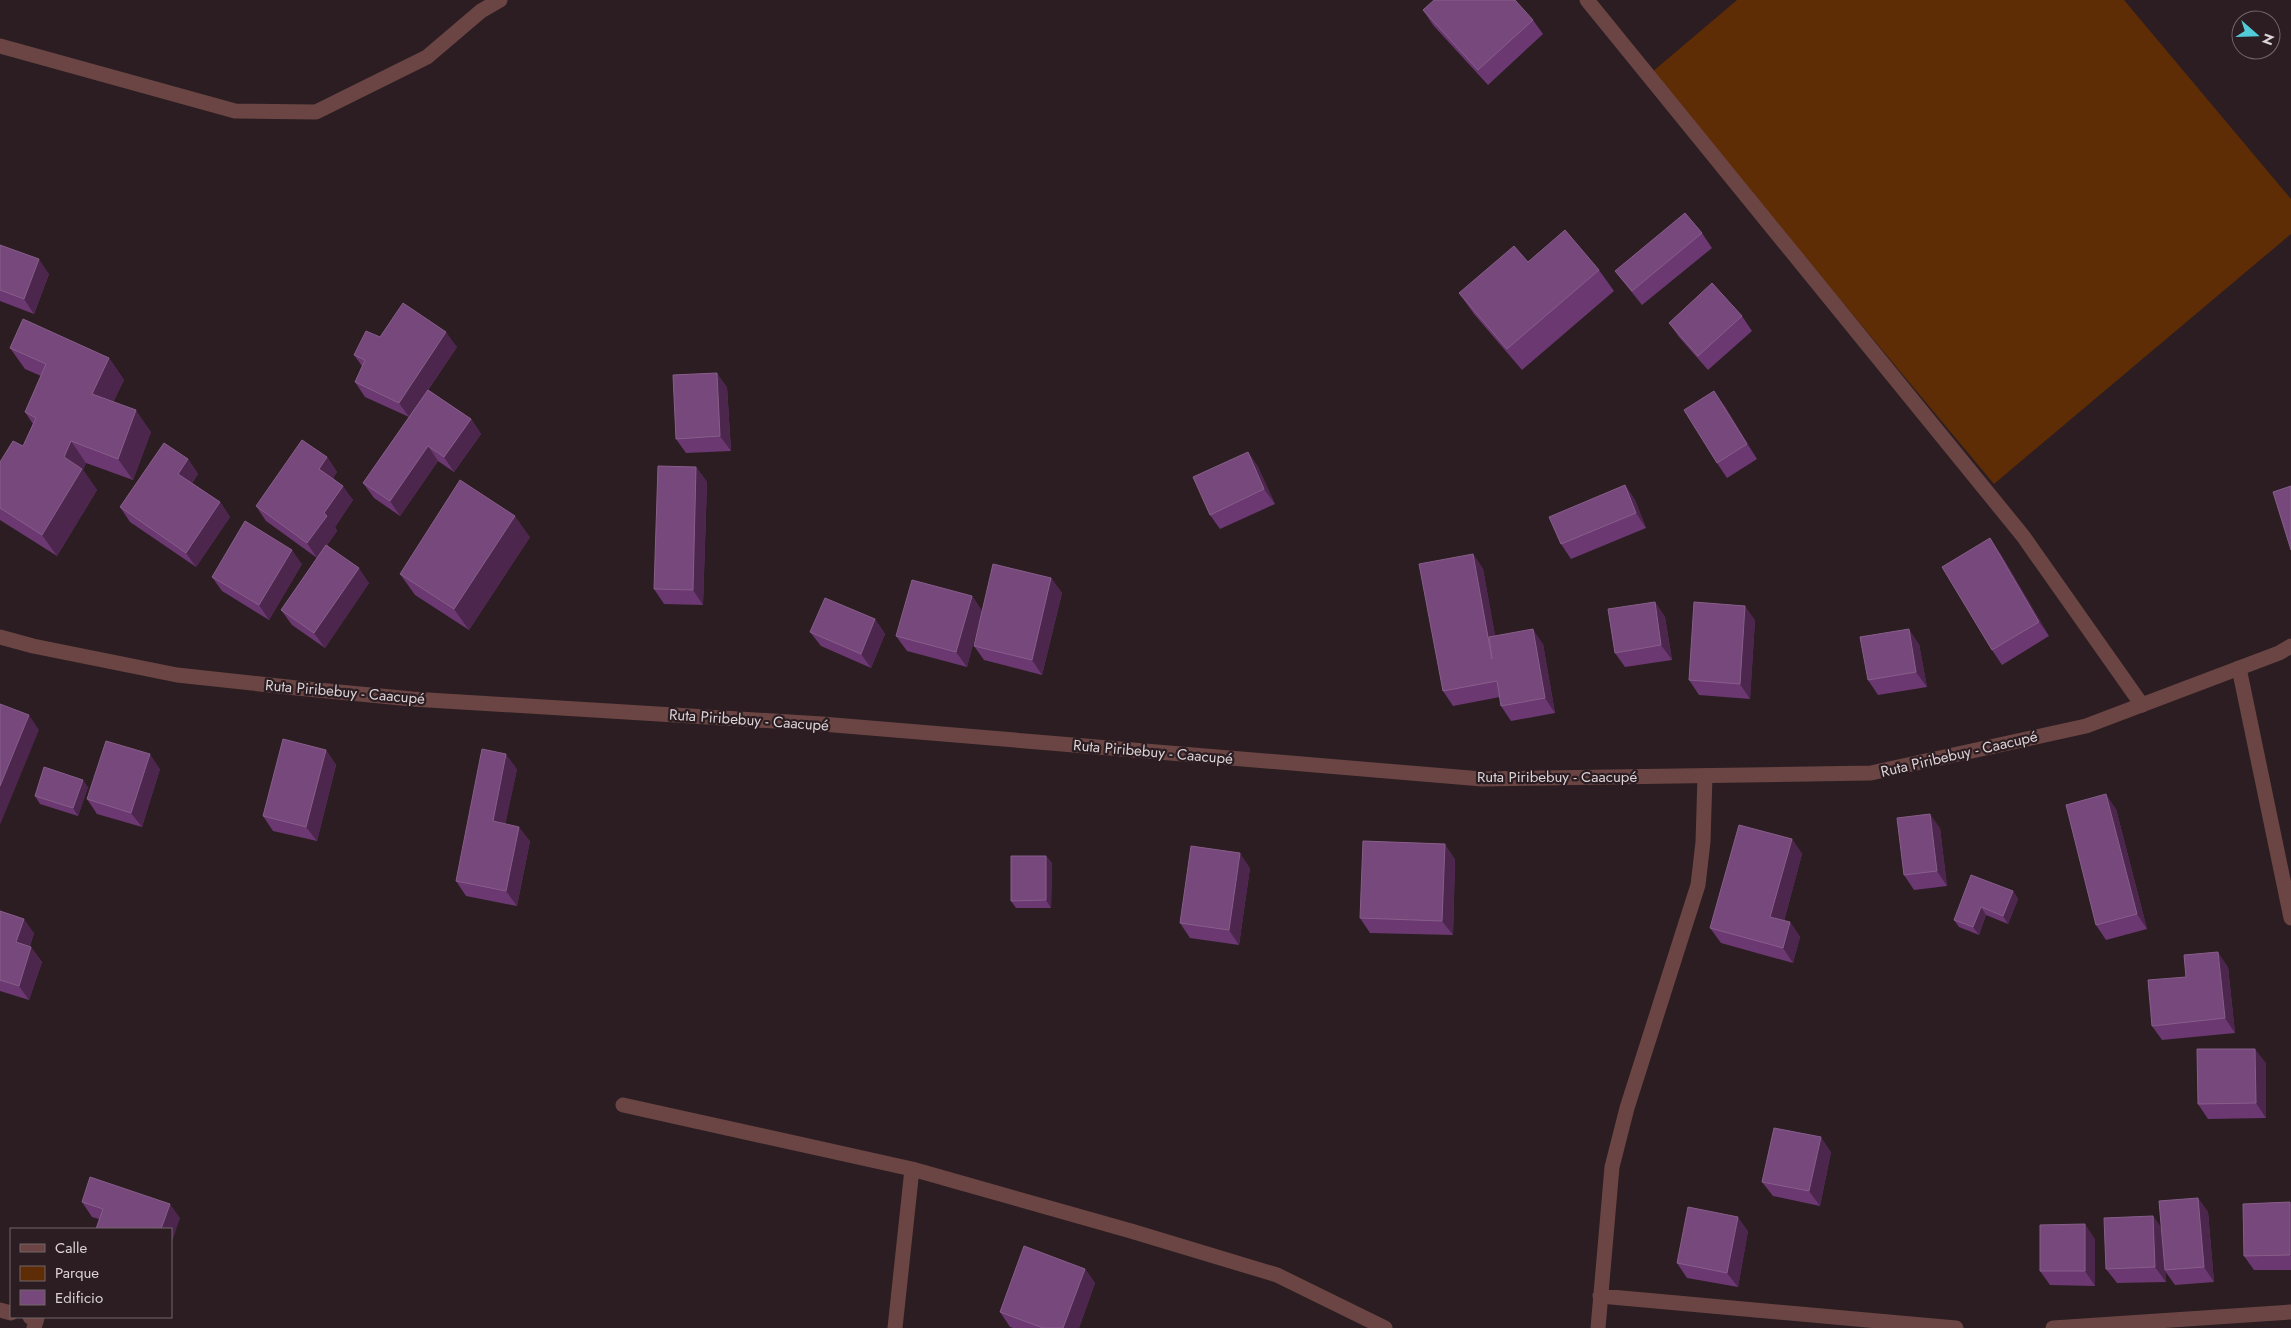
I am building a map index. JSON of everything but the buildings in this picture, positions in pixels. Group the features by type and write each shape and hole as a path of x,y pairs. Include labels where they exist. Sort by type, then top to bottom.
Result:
{"street":[{"path":"0,46 236,111 316,112 427,57 481,11 500,0"},
{"path":"1587,0 2023,536 2142,705"},
{"name":"Ruta Piribebuy - Caacupé","path":"0,637 33,646 177,675 412,699 822,724 1482,779 1871,773 2086,726 2280,653 2291,646"},
{"path":"2239,668 2291,918"},
{"path":"1598,1328 1612,1167 1627,1108 1698,885 1703,842 1705,776"},
{"path":"623,1104 912,1169 1278,1275 1385,1328"},
{"path":"895,1328 912,1169"},
{"path":"1600,1296 1956,1328"},
{"path":"2053,1328 2291,1312"}],"green space":[{"path":"1737,0 2124,0 2291,199 2291,234 1994,484 1651,73"}]}
